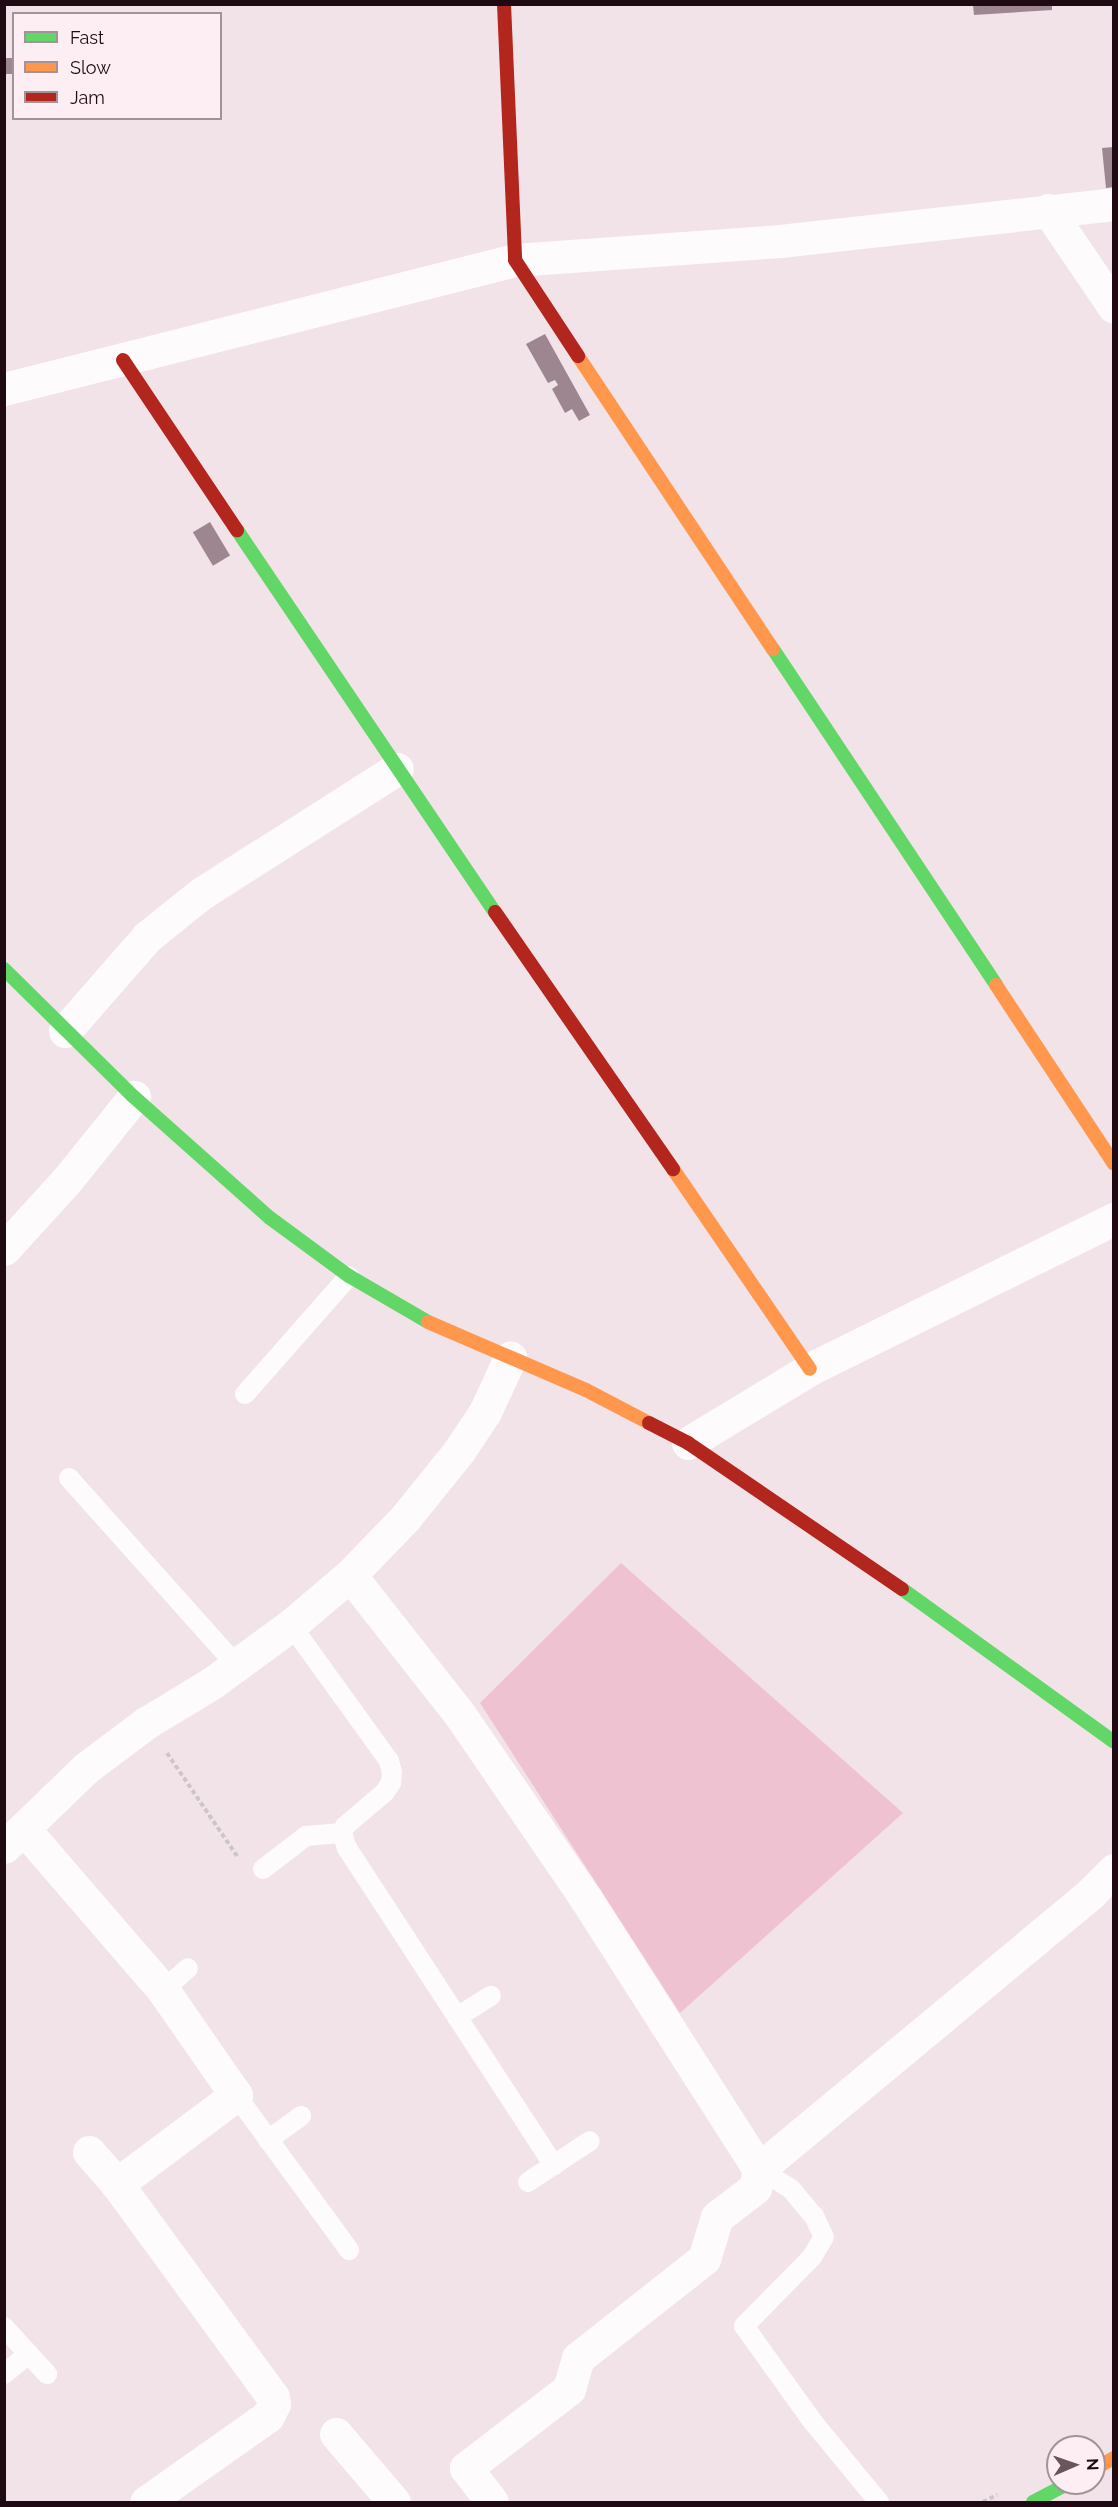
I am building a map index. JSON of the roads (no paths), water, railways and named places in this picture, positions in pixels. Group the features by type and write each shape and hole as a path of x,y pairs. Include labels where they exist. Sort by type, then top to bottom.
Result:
{"street":[{"path":"504,4 515,260 1113,1164"},
{"path":"4,389 515,260 780,241 1113,204"},
{"path":"1048,210 1113,307"},
{"path":"123,360 398,769 810,1369"},
{"path":"65,1031 147,937 193,900 398,769"},
{"path":"4,969 134,1097 270,1218 349,1276 417,1317 586,1390 688,1443 917,1600 1113,1742"},
{"path":"4,1249 67,1180 134,1097"},
{"path":"688,1443 810,1369 1113,1219"},
{"path":"117,2184 236,2095 163,1989 14,1838 86,1768 146,1723 212,1683 291,1625 350,1575 405,1518 459,1451 485,1412 510,1358"},
{"path":"350,1575 458,1712 586,1899 759,2169"},
{"path":"492,2502 466,2468 569,2389 578,2358 704,2259 717,2217 755,2188 759,2169 1091,1893 1113,1870"},
{"path":"89,2152 117,2184 273,2397 274,2404 268,2416 146,2502"},
{"path":"336,2434 394,2502"}],"lane":[{"path":"245,1394 349,1276"},
{"path":"69,1478 236,1665"},
{"path":"263,1869 306,1836 342,1833 354,1817 385,1792 391,1783 392,1772 389,1761 291,1625"},
{"path":"342,1833 347,1848 554,2165"},
{"path":"163,1989 188,1968"},
{"path":"457,2017 491,1996"},
{"path":"236,2095 349,2250"},
{"path":"268,2140 301,2116"},
{"path":"528,2182 590,2141"},
{"path":"759,2169 791,2189 814,2216 824,2236 812,2257 744,2326 813,2422 879,2502"},
{"path":"4,2327 46,2374"},
{"path":"4,2374 29,2354"}]}
